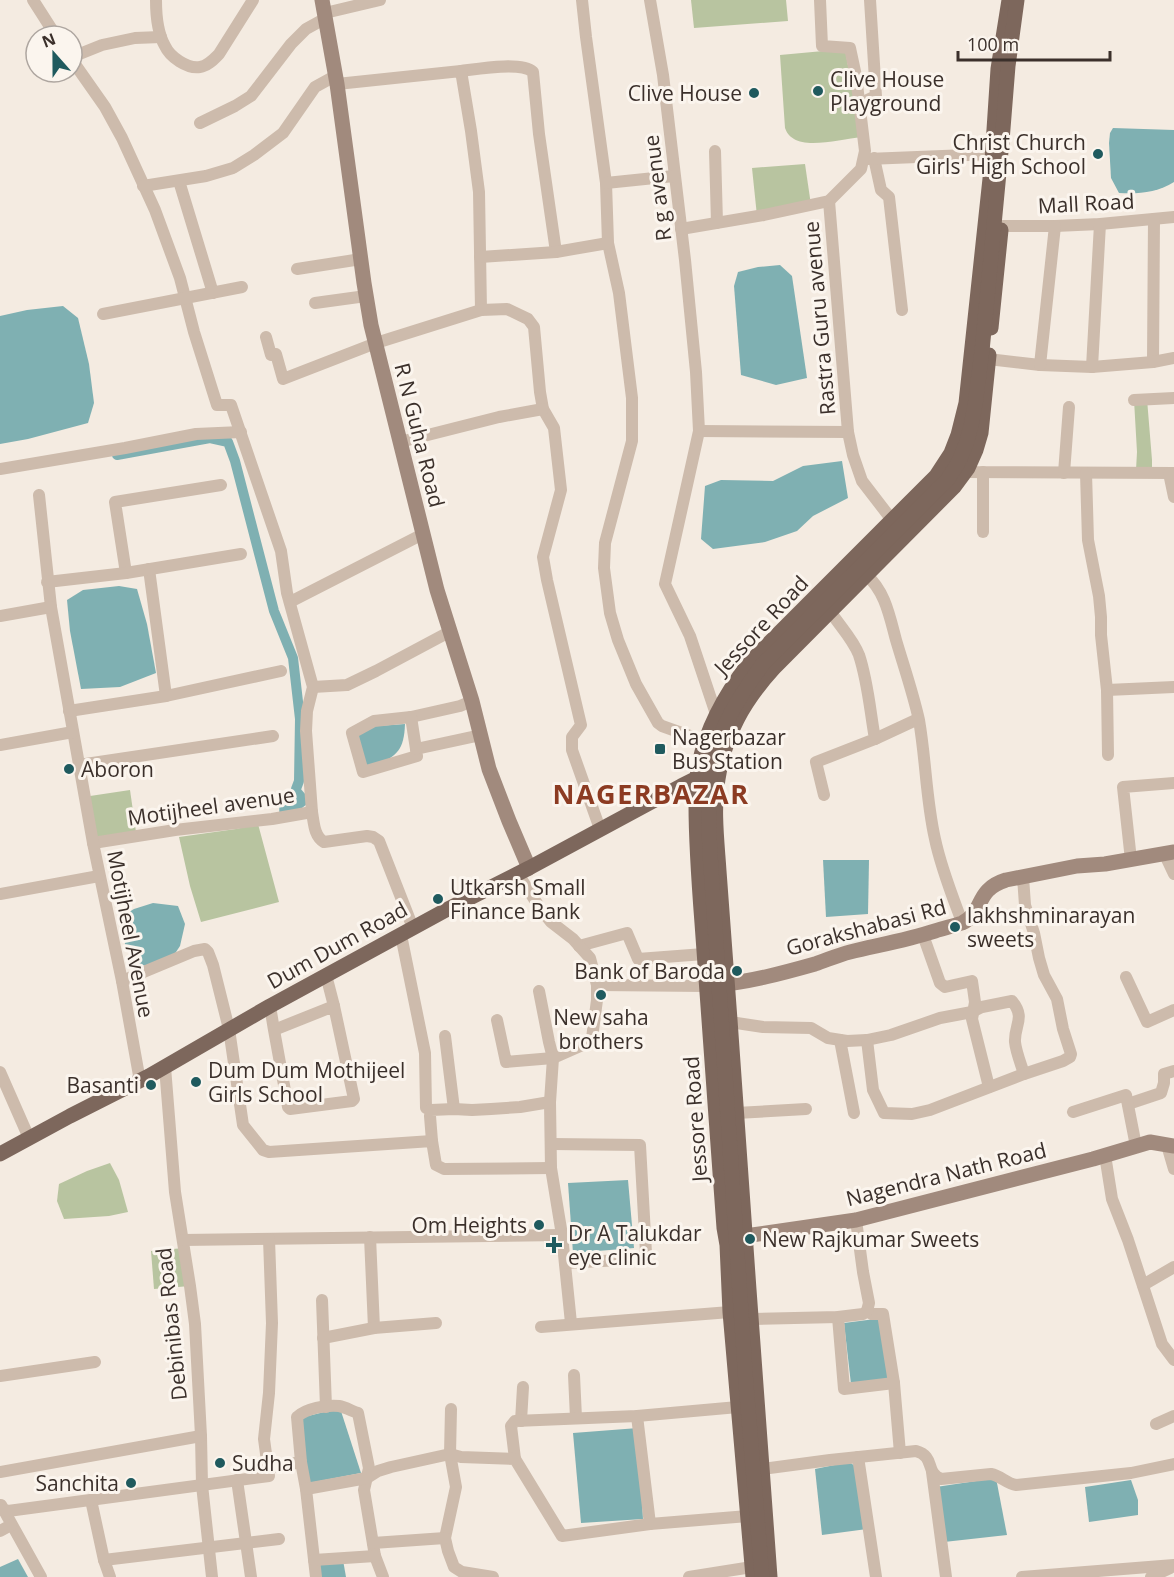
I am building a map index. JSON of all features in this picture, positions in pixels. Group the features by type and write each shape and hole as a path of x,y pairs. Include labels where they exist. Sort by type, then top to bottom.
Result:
{"main road":[{"name":"Jessore Road","path":"756,1574 748,1516 730,1312 727,1245 704,954 697,837 697,778 704,741 733,684 750,663 936,476 951,453 966,403 993,154 998,69 1009,0"},
{"path":"756,1574 746,1384 710,853 708,808 711,774 725,724 739,697 762,665 948,478 959,461 971,426 982,351 1008,66 1017,0"},
{"name":"Jessore Road","path":"770,1577 716,821 718,778 727,741 744,705 757,687 954,486 965,472 976,450 981,433 1013,81 1023,0"},
{"path":"697,778 718,778"},
{"name":"Dum Dum Road","path":"0,1154 140,1081 326,975 697,778"}],"street":[{"path":"33,0 49,24"},
{"path":"156,0 161,37 166,48 184,64 199,67 206,65 219,54 254,0"},
{"path":"200,123 251,96 291,44 324,10 380,0"},
{"path":"582,0 585,37 606,183 608,243 619,293 632,398 632,441 605,543 604,568 610,613 636,684 658,723 704,741"},
{"name":"R g avenue","path":"650,0 663,75 681,229 696,372 699,431"},
{"path":"820,0 822,46 850,48 856,76 865,151 881,190 889,197 902,310"},
{"path":"859,104 876,96 870,0"},
{"name":"R N Guha Road","path":"324,10 366,296 376,343 437,590 472,701 489,769 524,871"},
{"path":"84,53 102,45 135,38 161,37"},
{"path":"144,186 206,176 233,168 283,133 315,87 336,80 510,67 529,68 533,72 538,134 556,252"},
{"path":"461,71 479,192 481,310"},
{"path":"84,76 123,138 159,219 186,299"},
{"path":"715,151 717,223"},
{"path":"868,159 993,154"},
{"name":"Rastra Guru avenue","path":"681,229 830,201 868,159"},
{"path":"606,183 674,176"},
{"path":"179,181 213,293"},
{"name":"Rastra Guru avenue","path":"830,201 848,432 862,481 892,520"},
{"name":"Mall Road","path":"1001,227 1100,224 1174,217"},
{"path":"1153,362 1154,219"},
{"path":"1092,367 1100,224"},
{"path":"1040,365 1055,226"},
{"path":"480,257 556,252 608,243"},
{"path":"297,268 361,259"},
{"path":"103,314 242,287"},
{"path":"315,303 366,296"},
{"name":"Motijheel avenue","path":"93,843 312,812 306,731 307,711 313,687 290,602 281,551 231,405 217,405 186,299"},
{"path":"266,337 271,355 276,354 283,378 376,343 481,310 507,309 528,320 534,327 540,392 543,409 554,428 561,490 543,557 549,592 581,725 572,737 572,750 600,829"},
{"path":"988,359 1040,365 1092,367 1174,358"},
{"path":"1134,400 1174,398"},
{"path":"1064,473 1069,407"},
{"path":"400,442 499,417 543,409"},
{"path":"699,431 665,584 690,636 716,714 735,723"},
{"name":"Rastra Guru avenue","path":"699,431 848,432"},
{"path":"0,469 196,434 241,432"},
{"path":"944,464 965,472 1171,473 1174,497"},
{"path":"983,472 983,532"},
{"path":"1086,473 1088,540 1099,596 1107,690 1108,755"},
{"path":"126,573 115,502 220,485"},
{"name":"Motijheel Avenue","path":"39,495 51,608 99,876 122,981 140,1081"},
{"path":"290,602 423,534"},
{"path":"47,582 126,573 241,554"},
{"path":"149,569 166,696"},
{"path":"866,575 880,591 889,613 918,719 935,842 962,922"},
{"path":"0,616 51,608"},
{"path":"830,611 859,654 875,739"},
{"path":"313,687 346,685 451,631"},
{"path":"69,711 166,696 281,671"},
{"path":"1107,690 1174,687"},
{"path":"411,717 417,756 363,772 352,733 374,721 411,717 472,701"},
{"path":"824,795 816,762 918,719"},
{"path":"0,744 73,732"},
{"path":"416,749 481,735"},
{"path":"79,765 273,736"},
{"path":"1131,860 1123,787 1174,783"},
{"path":"312,812 316,834 324,842 367,836 379,840 407,932 425,1053 426,1108"},
{"path":"1169,853 1174,874"},
{"name":"Gorakshabasi Rd","path":"706,986 747,981 923,935 962,922 973,915 980,900 995,883 1077,866 1169,853"},
{"path":"497,1020 506,1062 553,1058 587,1044 592,1038 597,985 590,958 573,939 551,922 540,908 524,871"},
{"path":"0,894 99,876"},
{"path":"867,1040 873,1090 884,1113 912,1114 930,1110 1070,1057 1057,999 1044,975 1025,905 1023,877"},
{"path":"579,946 627,933 638,959 704,954"},
{"path":"923,935 940,983 945,987 972,981 975,1007 972,1019 989,1087"},
{"path":"122,981 194,951 205,949 208,952 230,1029 243,1125 263,1150 268,1152 432,1142"},
{"path":"270,1006 290,1110 352,1101 355,1096 326,975"},
{"path":"1126,977 1147,1022 1174,1010"},
{"path":"597,985 706,986"},
{"path":"539,992 553,1058 550,1102 551,1168 562,1235 571,1323"},
{"path":"730,1023 763,1027 811,1028 828,1038 867,1040 891,1035 940,1018 1012,1001 1018,1011 1020,1021 1015,1043 1024,1074"},
{"path":"274,1030 334,1006"},
{"path":"446,1036 454,1109"},
{"path":"840,1040 854,1113"},
{"name":"Debinibas Road","path":"165,1067 175,1192 195,1324 202,1485 212,1577"},
{"path":"1128,1104 1161,1093 1164,1074 1174,1071"},
{"path":"0,1072 29,1138"},
{"path":"1073,1112 1126,1095 1136,1146"},
{"path":"550,1102 491,1109 431,1110 430,1116 436,1165 444,1169 551,1168"},
{"path":"736,1113 806,1108"},
{"name":"Nagendra Nath Road","path":"727,1245 745,1236 856,1220 1150,1142 1170,1145"},
{"path":"552,1144 640,1146 646,1253 639,1259 565,1263"},
{"path":"1170,1145 1174,1170"},
{"path":"1105,1155 1112,1199 1143,1285 1174,1360"},
{"path":"541,1327 730,1312 751,1319 838,1317 863,1314 867,1311 869,1303 862,1272 856,1220"},
{"path":"183,1240 562,1235"},
{"path":"370,1237 374,1328"},
{"path":"2,1507 8,1511 268,1476 264,1439 269,1394 272,1323 269,1239"},
{"path":"1143,1285 1174,1268"},
{"path":"322,1300 326,1407"},
{"path":"867,1311 872,1314 883,1314 894,1383 900,1453"},
{"path":"838,1317 844,1389 894,1383"},
{"path":"323,1338 374,1328 436,1323"},
{"path":"0,1376 95,1362"},
{"path":"574,1375 576,1418"},
{"path":"521,1421 523,1387"},
{"path":"316,1577 297,1417 302,1412 341,1406 358,1413 369,1468 364,1490 374,1549 383,1577"},
{"path":"738,1407 636,1416 516,1421 512,1426 515,1459 562,1536 650,1524 748,1516"},
{"path":"451,1409 450,1454 456,1487 445,1538 448,1551 454,1567 462,1572 493,1577"},
{"path":"636,1416 650,1524"},
{"path":"1156,1424 1174,1416"},
{"path":"0,1472 201,1436"},
{"path":"762,1469 916,1451 924,1454 932,1472 946,1577"},
{"path":"306,1489 367,1478 391,1467 450,1454 515,1459"},
{"path":"858,1457 876,1577"},
{"path":"268,1468 301,1462"},
{"path":"932,1472 940,1479 998,1475 1010,1484 1016,1485 1131,1473 1174,1464"},
{"path":"237,1480 251,1577"},
{"path":"91,1500 110,1577"},
{"path":"2,1507 41,1577"},
{"path":"0,1531 11,1525"},
{"path":"314,1560 445,1538"},
{"path":"104,1560 279,1539"},
{"path":"1022,1577 1174,1565"},
{"path":"1151,1577 1174,1565"},
{"path":"689,1577 756,1574"}],"green space":[{"path":"691,0 786,0 788,21 694,28"},
{"name":"Clive House Playground","path":"845,49 861,137 817,143 800,142 794,139 785,128 780,55"},
{"path":"805,164 811,205 757,216 752,168"},
{"path":"1147,399 1152,468 1136,470 1134,400"},
{"path":"130,790 136,832 95,838 90,796"},
{"path":"258,824 279,902 201,922 179,837"},
{"path":"110,1163 119,1180 128,1212 109,1216 64,1219 57,1201 59,1184"},
{"path":"184,1248 190,1286 154,1289 151,1251"}],"water":[{"path":"1113,128 1174,130 1174,182 1147,192 1119,193 1111,178 1109,143"},
{"path":"780,265 792,276 807,378 776,385 741,375 734,286 738,272"},
{"path":"63,306 78,318 89,364 94,403 88,423 0,444 0,316"},
{"path":"842,461 848,498 813,516 797,531 765,542 713,549 701,539 705,486 721,480 773,481 803,466"},
{"path":"119,586 137,589 147,624 156,673 120,687 81,689 70,631 67,600 83,590"},
{"path":"405,724 402,742 396,754 367,768 354,733 363,727"},
{"path":"300,788 306,795 307,804 302,808 280,815 281,801 291,791"},
{"path":"823,860 869,860 868,914 826,917"},
{"path":"153,903 178,906 185,924 180,946 172,958 149,967 136,963 125,946 124,915"},
{"path":"628,1180 634,1248 573,1253 568,1183"},
{"path":"883,1318 892,1379 851,1384 844,1323"},
{"path":"340,1408 361,1473 309,1483 300,1418"},
{"path":"638,1428 643,1519 581,1523 573,1433"},
{"path":"849,1462 858,1468 867,1529 822,1535 815,1469"},
{"path":"996,1478 1007,1535 944,1542 936,1487"},
{"path":"1131,1480 1138,1500 1138,1515 1089,1522 1085,1487"},
{"path":"18,1559 28,1577 0,1577 0,1567"},
{"path":"343,1560 346,1577 316,1577 315,1563"}],"waterway":[{"path":"117,455 210,438 228,442 274,611 293,658 300,719 299,781 296,789"}],"place":[{"name":"Clive House Playground","path":"818,91"},
{"name":"Clive House","path":"754,93"},
{"name":"Christ Church Girls' High School","path":"1098,154"},
{"name":"Nagerbazar Bus Station","path":"660,749"},
{"name":"Aboron","path":"69,769"},
{"name":"Utkarsh Small Finance Bank","path":"438,899"},
{"name":"lakhshminarayan sweets","path":"955,927"},
{"name":"Bank of Baroda","path":"737,971"},
{"name":"New saha brothers","path":"601,995"},
{"name":"Dum Dum Mothijeel Girls School","path":"196,1082"},
{"name":"Basanti","path":"151,1085"},
{"name":"Om Heights","path":"539,1225"},
{"name":"New Rajkumar Sweets","path":"750,1239"},
{"name":"Dr A Talukdar eye clinic","path":"554,1245"},
{"name":"Sudha","path":"220,1463"},
{"name":"Sanchita","path":"131,1483"}],"district":[{"name":"NAGERBAZAR","path":"651,793"}]}
